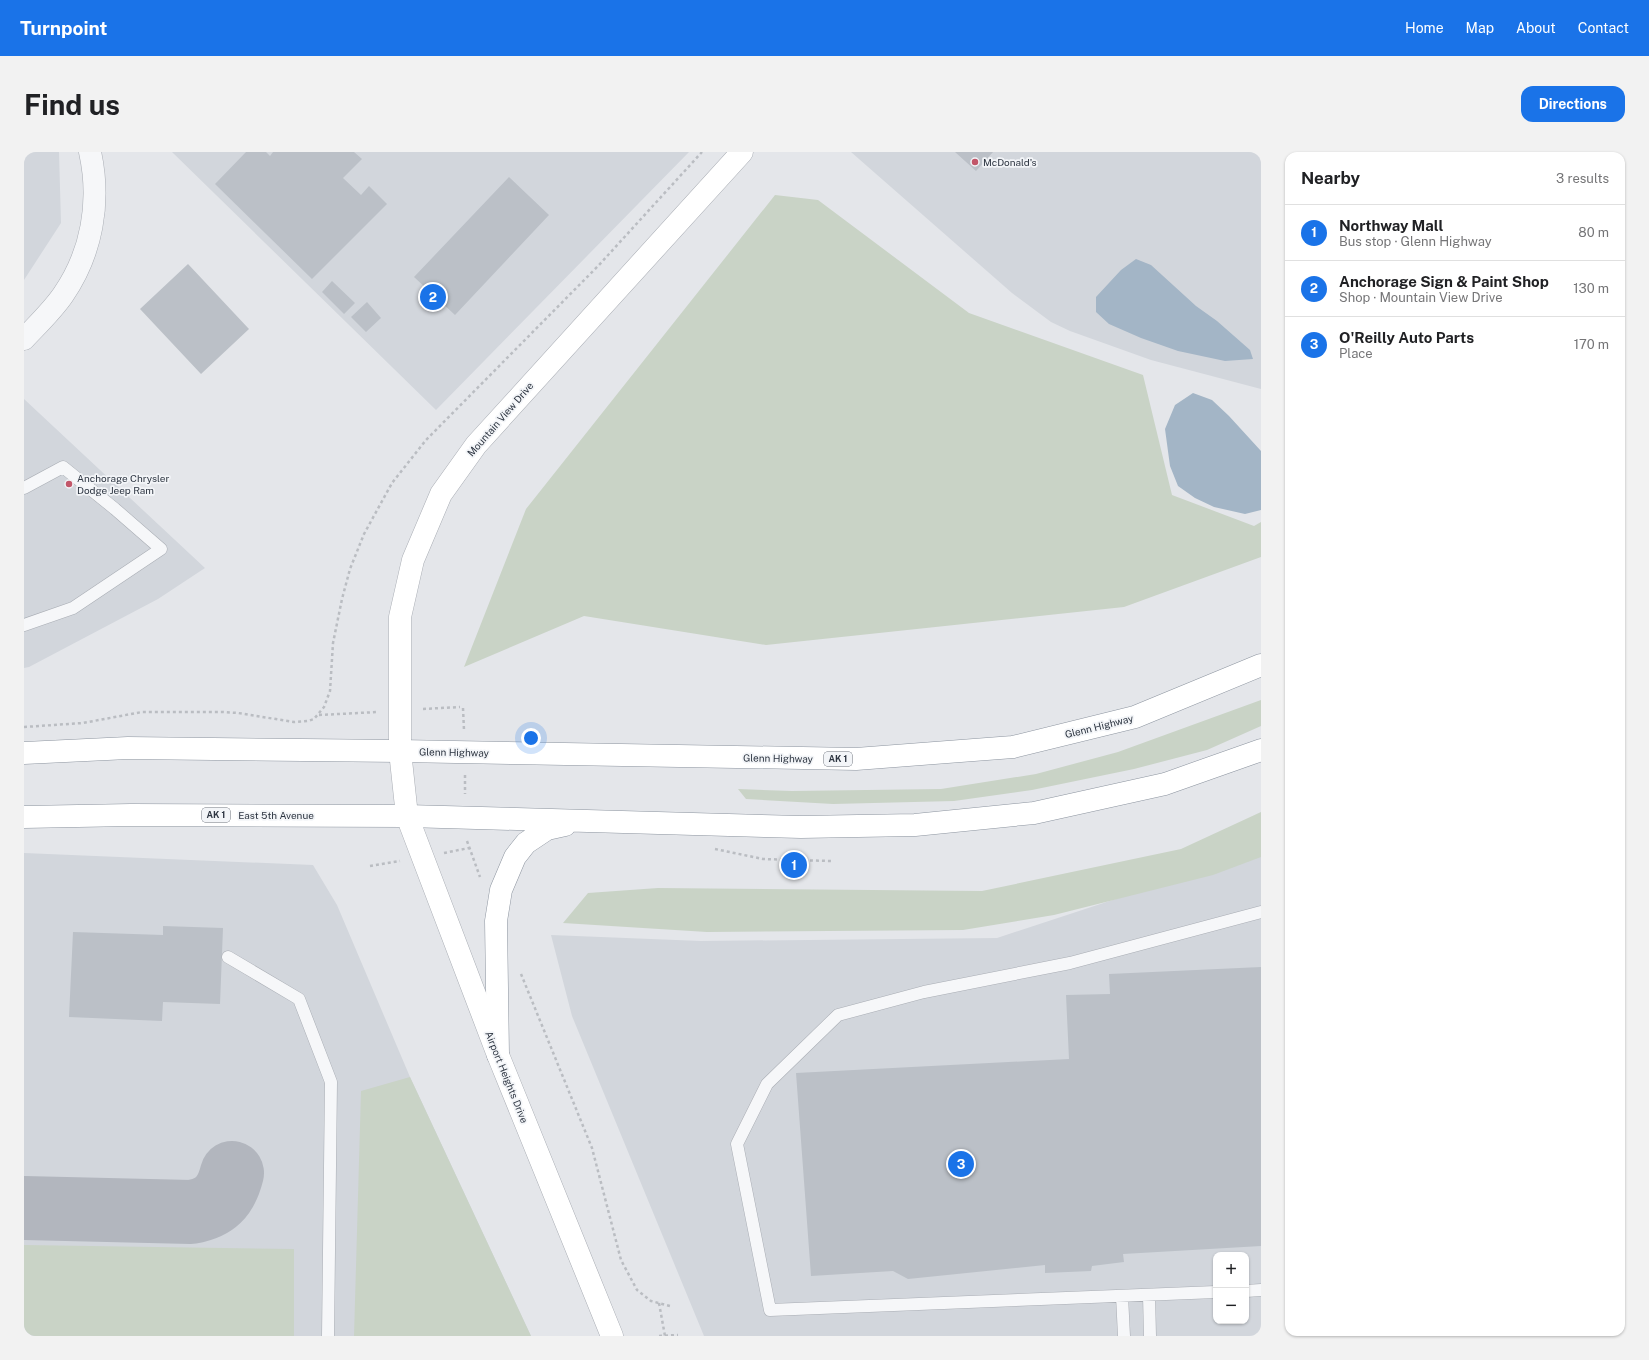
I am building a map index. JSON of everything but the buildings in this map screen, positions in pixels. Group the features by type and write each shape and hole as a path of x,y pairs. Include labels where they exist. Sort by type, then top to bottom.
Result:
{"main road":[{"name":"Mountain View Drive","path":"407,816 400,751 400,617 413,560 441,494 476,445 742,152"},
{"name":"Glenn Highway","path":"400,751 856,759 1013,747 1135,717 1261,665"},
{"name":"AK 1","path":"24,753 128,748 400,751"},
{"name":"AK 1","path":"407,816 801,827 931,824 1034,813 1165,784 1261,750"},
{"name":"East 5th Avenue","path":"24,817 131,814 407,816"},
{"name":"Airport Heights Drive","path":"407,816 498,1055 612,1336"},
{"path":"498,1055 496,921 501,890 515,857 526,843 547,829 582,820"}],"street":[{"path":"24,339 62,296 76,274 86,248 94,217 96,197 90,152"}],"lane":[{"path":"24,488 62,467 116,509 161,549 73,608 24,625"},
{"path":"1213,1292 770,1310 737,1144 767,1084 838,1015 924,992 1070,963 1261,912"},
{"path":"228,957 299,999 331,1082 328,1336"},
{"path":"1249,1291 1261,1290"},
{"path":"1149,1295 1150,1336"},
{"path":"1122,1296 1124,1336"}],"path":[{"path":"24,727 84,723 142,712 230,712 294,722 314,719 324,707 330,691 333,643 350,569 364,534 392,483 426,440 599,265 702,152"},
{"path":"466,839 480,878"},
{"path":"710,848 763,859 831,861"},
{"path":"519,968 592,1148 621,1260 637,1290 644,1296 670,1306"},
{"path":"660,1303 665,1336"},
{"path":"660,1336 678,1335"}],"shaded area":[{"path":"24,152 59,152 61,223 24,280"},
{"path":"172,152 689,152 436,410"},
{"path":"851,152 1261,152 1261,389 1151,360 1070,331 1051,322 1012,293"},
{"path":"775,195 818,200 969,313 1143,375 1172,495 1254,526 1261,522 1261,557 1124,607 766,645 584,616 464,667 526,509"},
{"name":"Anchorage Chrysler Dodge Jeep Ram","path":"24,399 205,568 158,599 29,667 24,668"},
{"path":"1261,700 1261,726 1207,750 1134,769 1032,790 954,801 833,804 746,799 738,789 792,791 941,789 1036,774 1118,752"},
{"path":"1261,812 1261,857 1213,875 1054,915 963,930 707,932 563,923 588,893 658,888 982,891 1181,849"},
{"path":"1261,845 1261,1336 704,1336 572,1016 551,935 701,941 997,938 1213,867"},
{"path":"24,853 313,865 337,905 410,1077 531,1336 24,1336"},
{"path":"410,1077 531,1336 354,1336 361,1091"},
{"path":"24,1245 294,1249 294,1336 24,1336"}],"water":[{"path":"1136,259 1151,265 1196,306 1217,321 1250,350 1253,359 1225,361 1178,351 1141,338 1109,324 1096,312 1096,297 1121,270"},
{"path":"1193,393 1212,400 1261,451 1261,510 1245,514 1214,507 1195,498 1178,486 1170,466 1165,429 1175,405"}],"taxiway":[{"path":"24,1208 191,1212 207,1208 218,1200 223,1195 232,1173"}],"place":[{"name":"McDonald's","path":"975,162"},
{"name":"Anchorage Sign & Paint Shop","path":"433,297"},
{"name":"Anchorage Chrysler Dodge Jeep Ram","path":"69,484"},
{"name":"Northway Mall","path":"794,865"},
{"name":"O'Reilly Auto Parts","path":"961,1164"}]}
